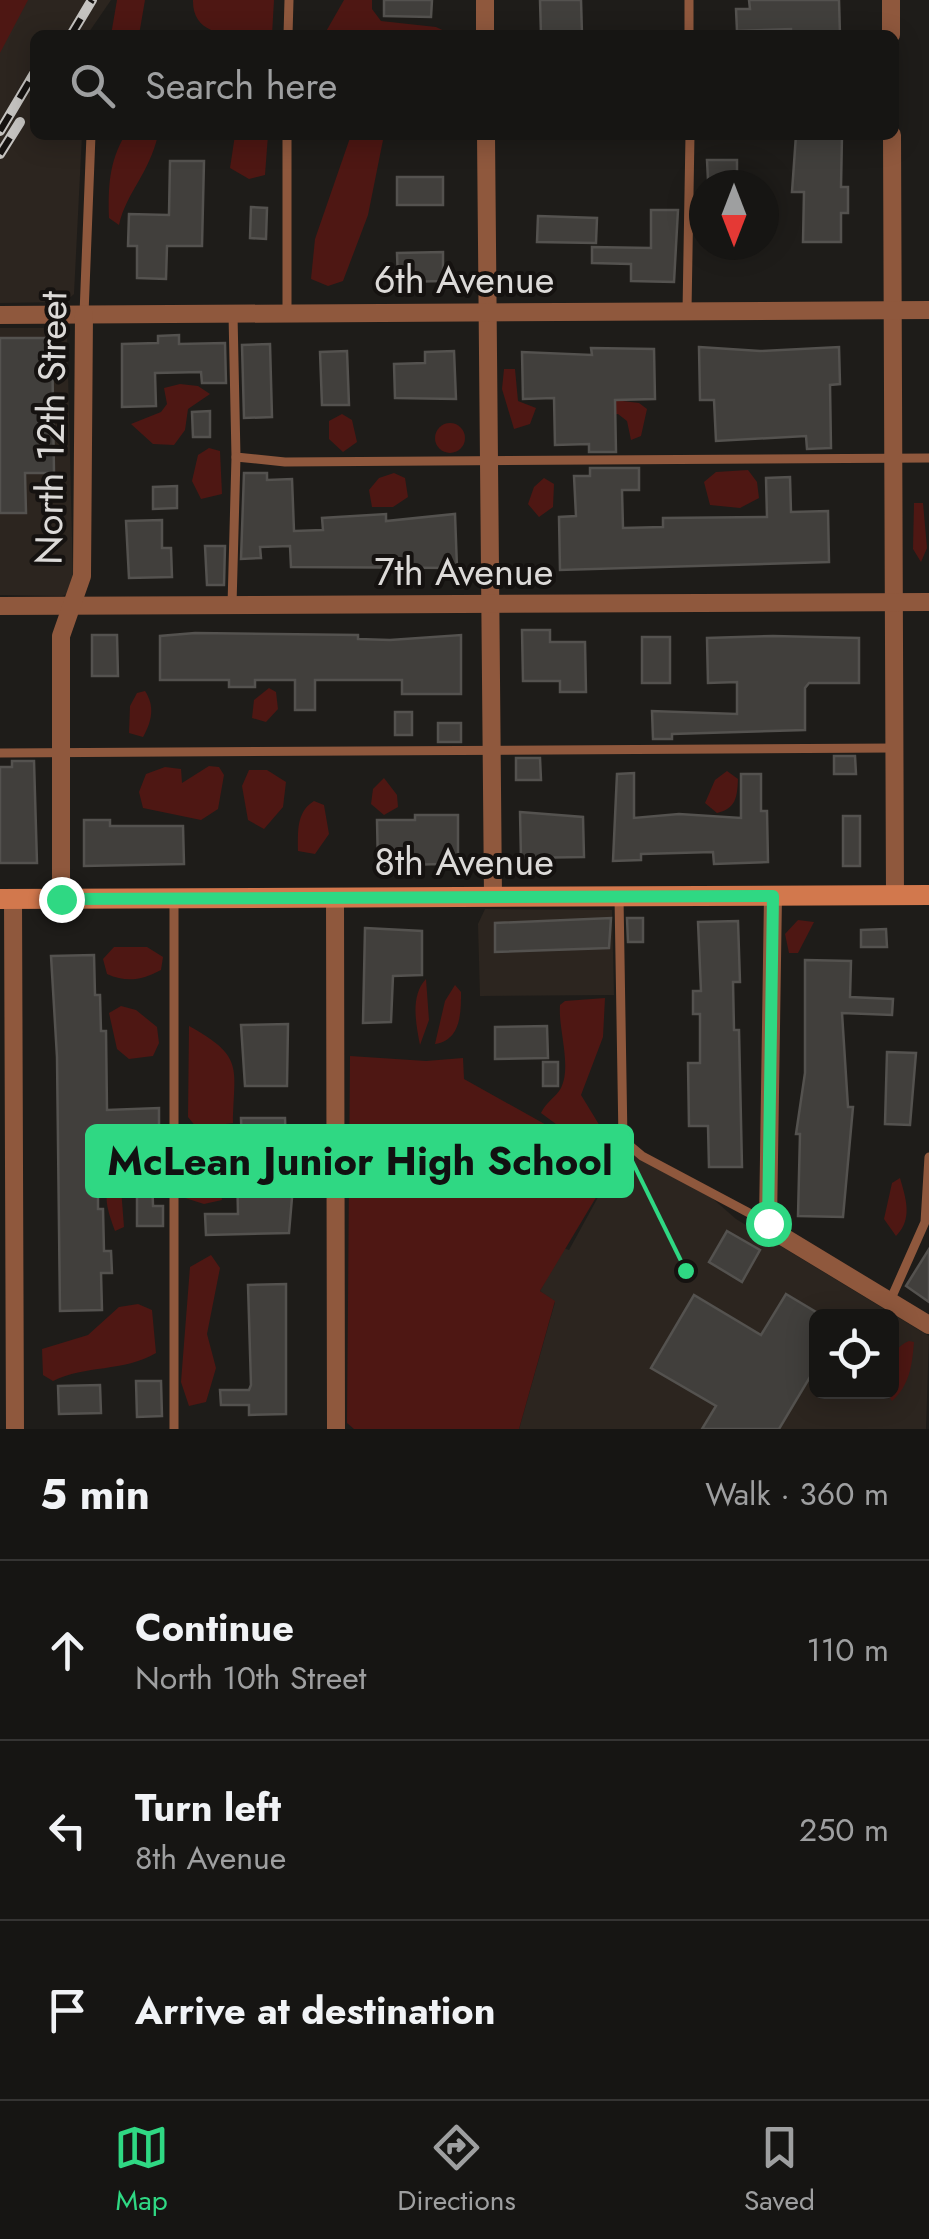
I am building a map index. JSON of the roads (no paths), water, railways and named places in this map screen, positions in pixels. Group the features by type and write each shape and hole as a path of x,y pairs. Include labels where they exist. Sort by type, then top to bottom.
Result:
{"street":[{"path":"485,0 485,30"},
{"path":"891,0 891,30"},
{"path":"486,140 493,897"},
{"path":"892,140 894,896"},
{"name":"6th Avenue","path":"0,315 929,310"},
{"name":"North 12th Street","path":"61,899 61,636 82,576 84,314"},
{"name":"7th Avenue","path":"0,606 929,602"},
{"name":"8th Avenue","path":"7,899 929,895"},
{"path":"773,896 768,1223 777,1234 929,1325"},
{"path":"334,898 336,1429"},
{"path":"7,899 15,1429"}],"lane":[{"path":"288,0 288,30"},
{"path":"688,0 689,30"},
{"name":"North 12th Street","path":"84,314 92,140"},
{"path":"286,140 287,313"},
{"path":"688,311 690,140"},
{"path":"232,605 236,457 233,314"},
{"path":"236,457 285,462 929,458"},
{"path":"0,752 894,748"},
{"path":"618,896 623,1140 642,1156 768,1223"},
{"path":"174,898 174,1429"},
{"path":"890,1302 925,1222 929,1158"}],"railway":[{"path":"74,30 92,0"},
{"path":"0,131 30,80"},
{"path":"0,154 20,122"}],"place":[{"name":"McLean Junior High School","path":"686,1271"}]}
